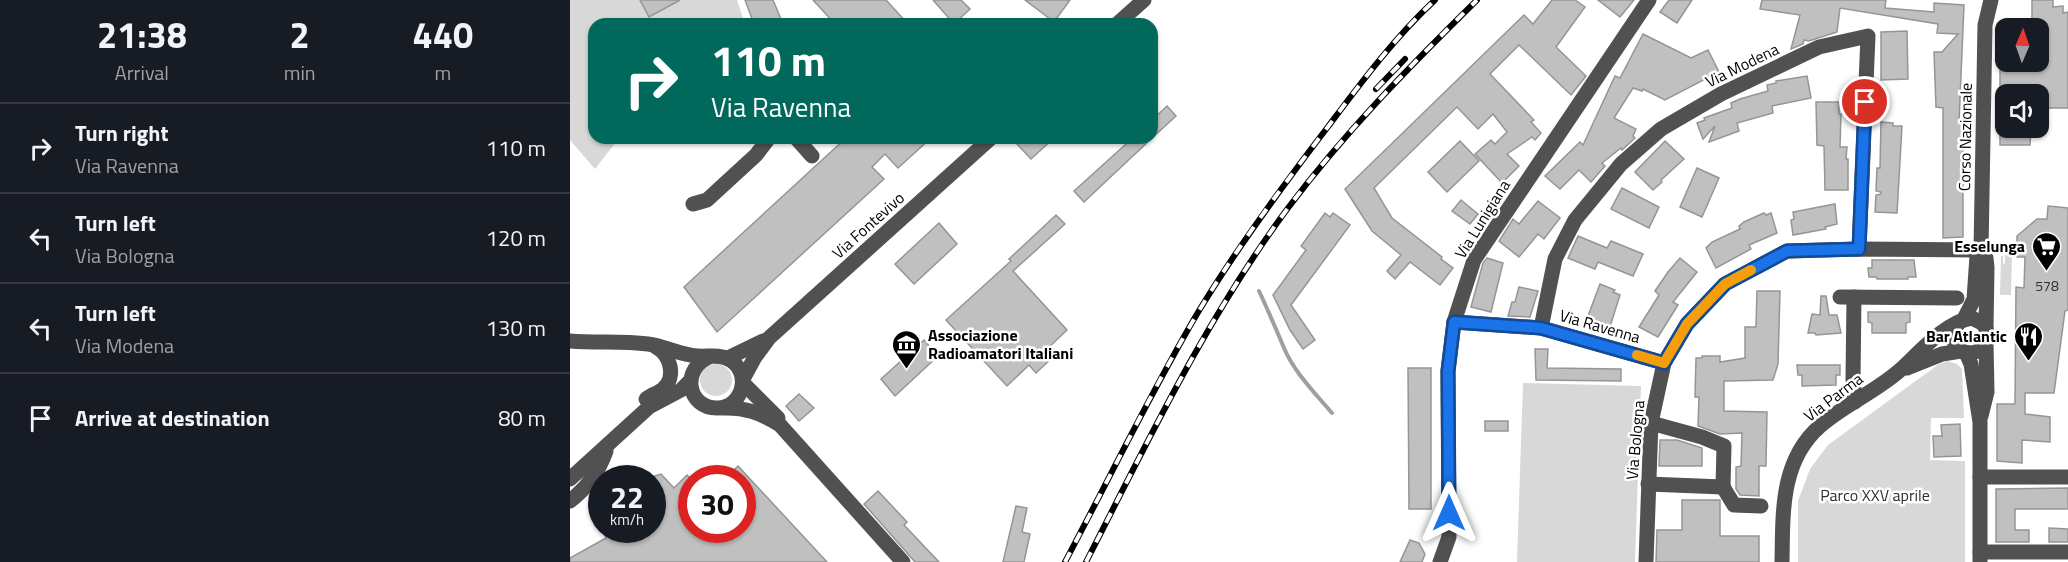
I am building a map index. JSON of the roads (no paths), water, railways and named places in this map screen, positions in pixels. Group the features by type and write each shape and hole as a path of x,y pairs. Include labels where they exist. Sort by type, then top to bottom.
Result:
{"street":[{"path":"1124,18 1144,0"},
{"name":"Via Lunigiana","path":"1440,562 1449,537 1448,371 1454,322 1474,260 1649,0"},
{"name":"Corso Nazionale","path":"1979,0 1985,26"},
{"name":"Corso Nazionale","path":"1980,557 1980,422 1971,364 1964,352 1953,341 1952,335 1974,299 1977,256 1981,250 1985,26 1990,0"},
{"name":"Via Modena","path":"1541,328 1555,259 1575,220 1621,164 1661,129 1721,94 1819,47 1868,36 1859,249"},
{"path":"693,204 707,200 756,155 764,144"},
{"path":"801,144 812,156"},
{"name":"Via Fontevivo","path":"743,381 768,338 984,144"},
{"name":"Corso Nazionale","path":"1980,422 1987,392 1987,267 1986,258 1981,250"},
{"name":"Via Bologna","path":"1646,562 1651,423 1664,363 1687,324 1725,284 1787,251 1981,250"},
{"path":"1855,402 1847,297 1957,298"},
{"path":"1961,321 1977,319 1986,335 1980,350 1964,352"},
{"name":"Via Parma","path":"1898,373 1921,350 1961,321"},
{"name":"Via Ravenna","path":"1454,322 1541,328 1664,363"},
{"name":"Via Fontevivo","path":"728,358 768,338"},
{"path":"570,341 651,345 698,357 728,358 735,363 743,381 778,417 788,433"},
{"path":"629,425 632,412 636,407 663,389 670,374 666,354 651,345"},
{"path":"672,350 684,358 695,397 701,403"},
{"name":"Via Parma","path":"1782,562 1772,506 1786,486 1793,463 1805,443 1820,426 1898,373 1942,354 1964,352"},
{"path":"570,479 649,407 681,390 691,378 696,365 711,356"},
{"path":"718,408 734,402 739,395 743,381"},
{"path":"663,401 701,403 718,408 736,407 754,411 780,425 903,562"},
{"path":"1651,423 1702,437 1724,446 1724,487 1734,505 1772,506"},
{"path":"570,501 585,489 603,461 607,445"},
{"path":"1980,477 2068,477"},
{"path":"1648,484 1724,487"},
{"path":"1980,557 2068,552"}],"waterway":[{"path":"1259,291 1293,365 1332,413"}],"railway":[{"path":"1065,562 1163,375 1227,266 1276,196 1365,78 1405,30 1435,0"},
{"path":"1086,562 1205,336 1231,292 1288,208 1355,126 1477,0"},
{"path":"1376,89 1405,59"}],"place":[{"name":"Esselunga","path":"2046,272"},
{"name":"Bar Atlantic","path":"2028,362"},
{"name":"Associazione Radioamatori Italiani","path":"907,370"}],"park label":[{"name":"Parco XXV aprile","path":"1875,495"}]}
